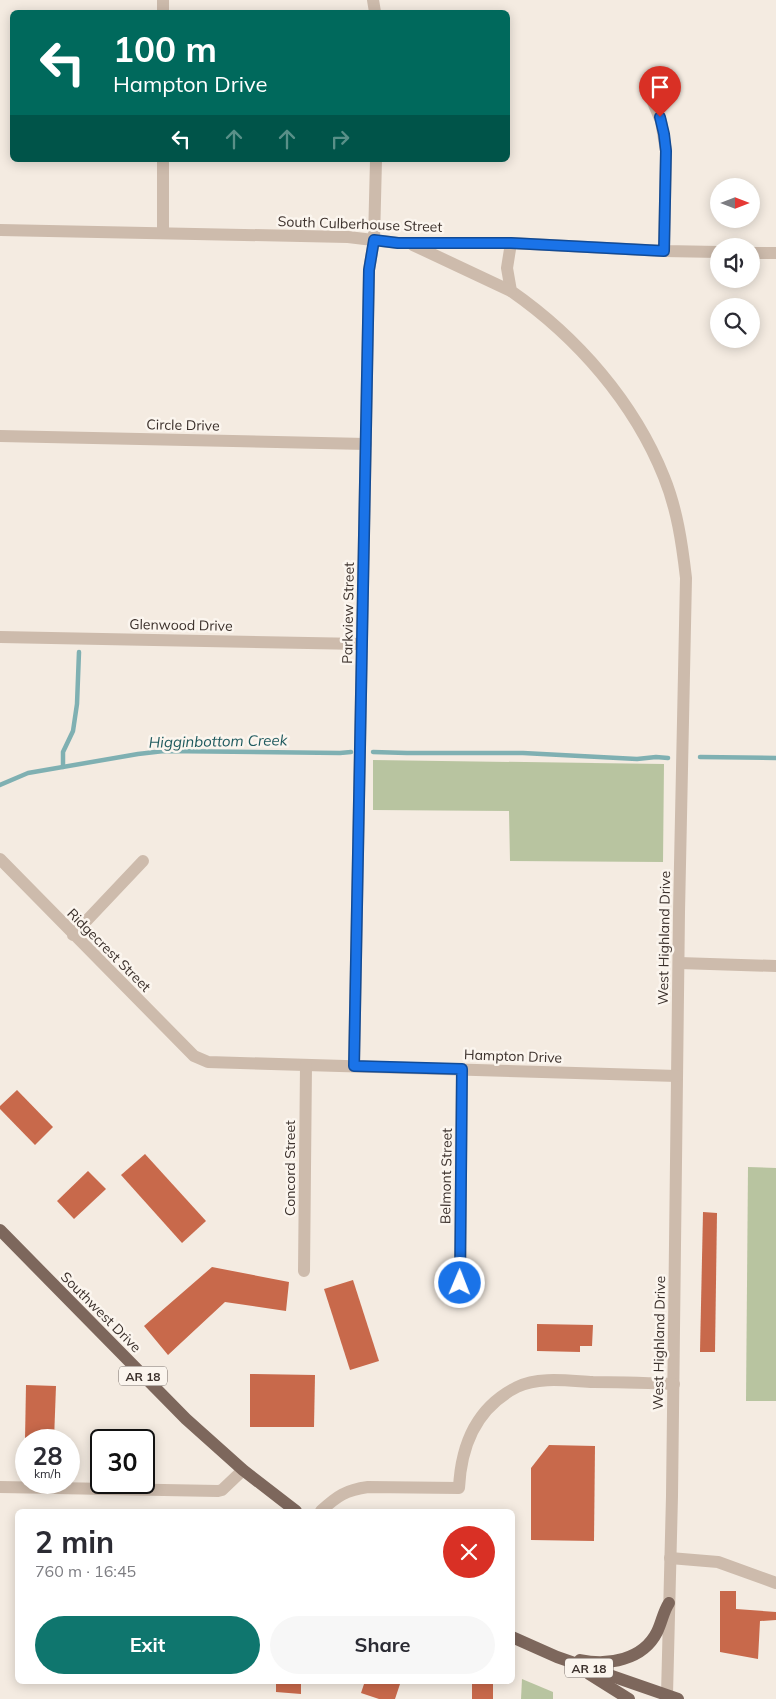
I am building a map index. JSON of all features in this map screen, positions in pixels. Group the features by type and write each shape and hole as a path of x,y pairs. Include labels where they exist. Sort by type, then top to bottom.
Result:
{"main road":[{"name":"Southwest Drive","path":"0,1230 186,1419 243,1470 293,1509"},
{"path":"570,1661 616,1661 636,1654 647,1646 654,1637 661,1623 664,1610 669,1603"},
{"name":"AR 18","path":"515,1638 557,1657 670,1698"},
{"path":"570,1661 629,1699"}],"street":[{"path":"649,93 662,122 666,151 664,251"},
{"path":"163,162 163,232"},
{"name":"Parkview Street","path":"354,1066 369,270 374,240 376,162"},
{"name":"South Culberhouse Street","path":"0,230 348,237 408,243 511,243 710,252"},
{"name":"West Highland Drive","path":"408,243 512,291 546,317 606,378 652,450 664,477 676,517 682,546 686,578 669,1603 670,1698"},
{"path":"511,243 507,268 512,291"},
{"path":"760,253 776,253"},
{"name":"Circle Drive","path":"0,436 366,444"},
{"name":"Glenwood Drive","path":"0,637 362,644"},
{"name":"Ridgecrest Street","path":"0,859 199,1059"},
{"path":"74,935 143,861"},
{"path":"679,963 776,966"},
{"name":"Hampton Drive","path":"199,1059 208,1062 677,1076"},
{"name":"Concord Street","path":"304,1271 306,1065"},
{"name":"Belmont Street","path":"460,1283 462,1069"},
{"path":"322,1509 340,1494 358,1488 459,1488 460,1472 467,1446 478,1420 494,1403 518,1387 540,1381 674,1384"},
{"path":"0,1487 218,1491 222,1490 243,1470"},
{"path":"670,1558 718,1562 776,1583"}],"green space":[{"path":"373,760 664,764 663,862 510,861 509,811 373,810"},
{"path":"748,1167 776,1168 776,1401 746,1401"},
{"path":"522,1679 553,1692 553,1699 521,1699"}],"building":[{"path":"17,1090 53,1127 35,1145 0,1109 0,1106"},
{"path":"145,1154 206,1221 182,1243 121,1175"},
{"path":"88,1171 106,1189 74,1219 57,1201"},
{"path":"703,1212 717,1213 715,1352 700,1352"},
{"path":"212,1267 289,1282 286,1311 225,1302 168,1355 144,1326"},
{"path":"353,1280 379,1361 350,1370 324,1289"},
{"path":"537,1324 593,1325 592,1346 580,1346 580,1352 537,1351"},
{"path":"250,1374 315,1375 314,1427 250,1427"},
{"path":"26,1385 56,1386 54,1429 25,1429"},
{"path":"549,1445 595,1446 594,1541 531,1540 531,1468"},
{"path":"720,1591 736,1591 736,1609 776,1612 776,1620 760,1621 758,1659 720,1652"},
{"path":"276,1684 301,1684 301,1694 276,1692"},
{"path":"364,1684 400,1684 395,1699 379,1699 361,1693"},
{"path":"472,1684 493,1684 493,1699 472,1699"}],"waterway":[{"path":"63,767 63,752 73,731 77,704 79,652"},
{"name":"Higginbottom Creek","path":"0,785 28,773 164,751 351,752"},
{"name":"Higginbottom Creek","path":"373,752 523,753 637,759 668,758"},
{"name":"Higginbottom Creek","path":"700,757 776,758"}],"route":[{"path":"460,1283 462,1069 354,1066 369,270 374,240 398,243 511,243 664,251 666,151 660,117"}]}
